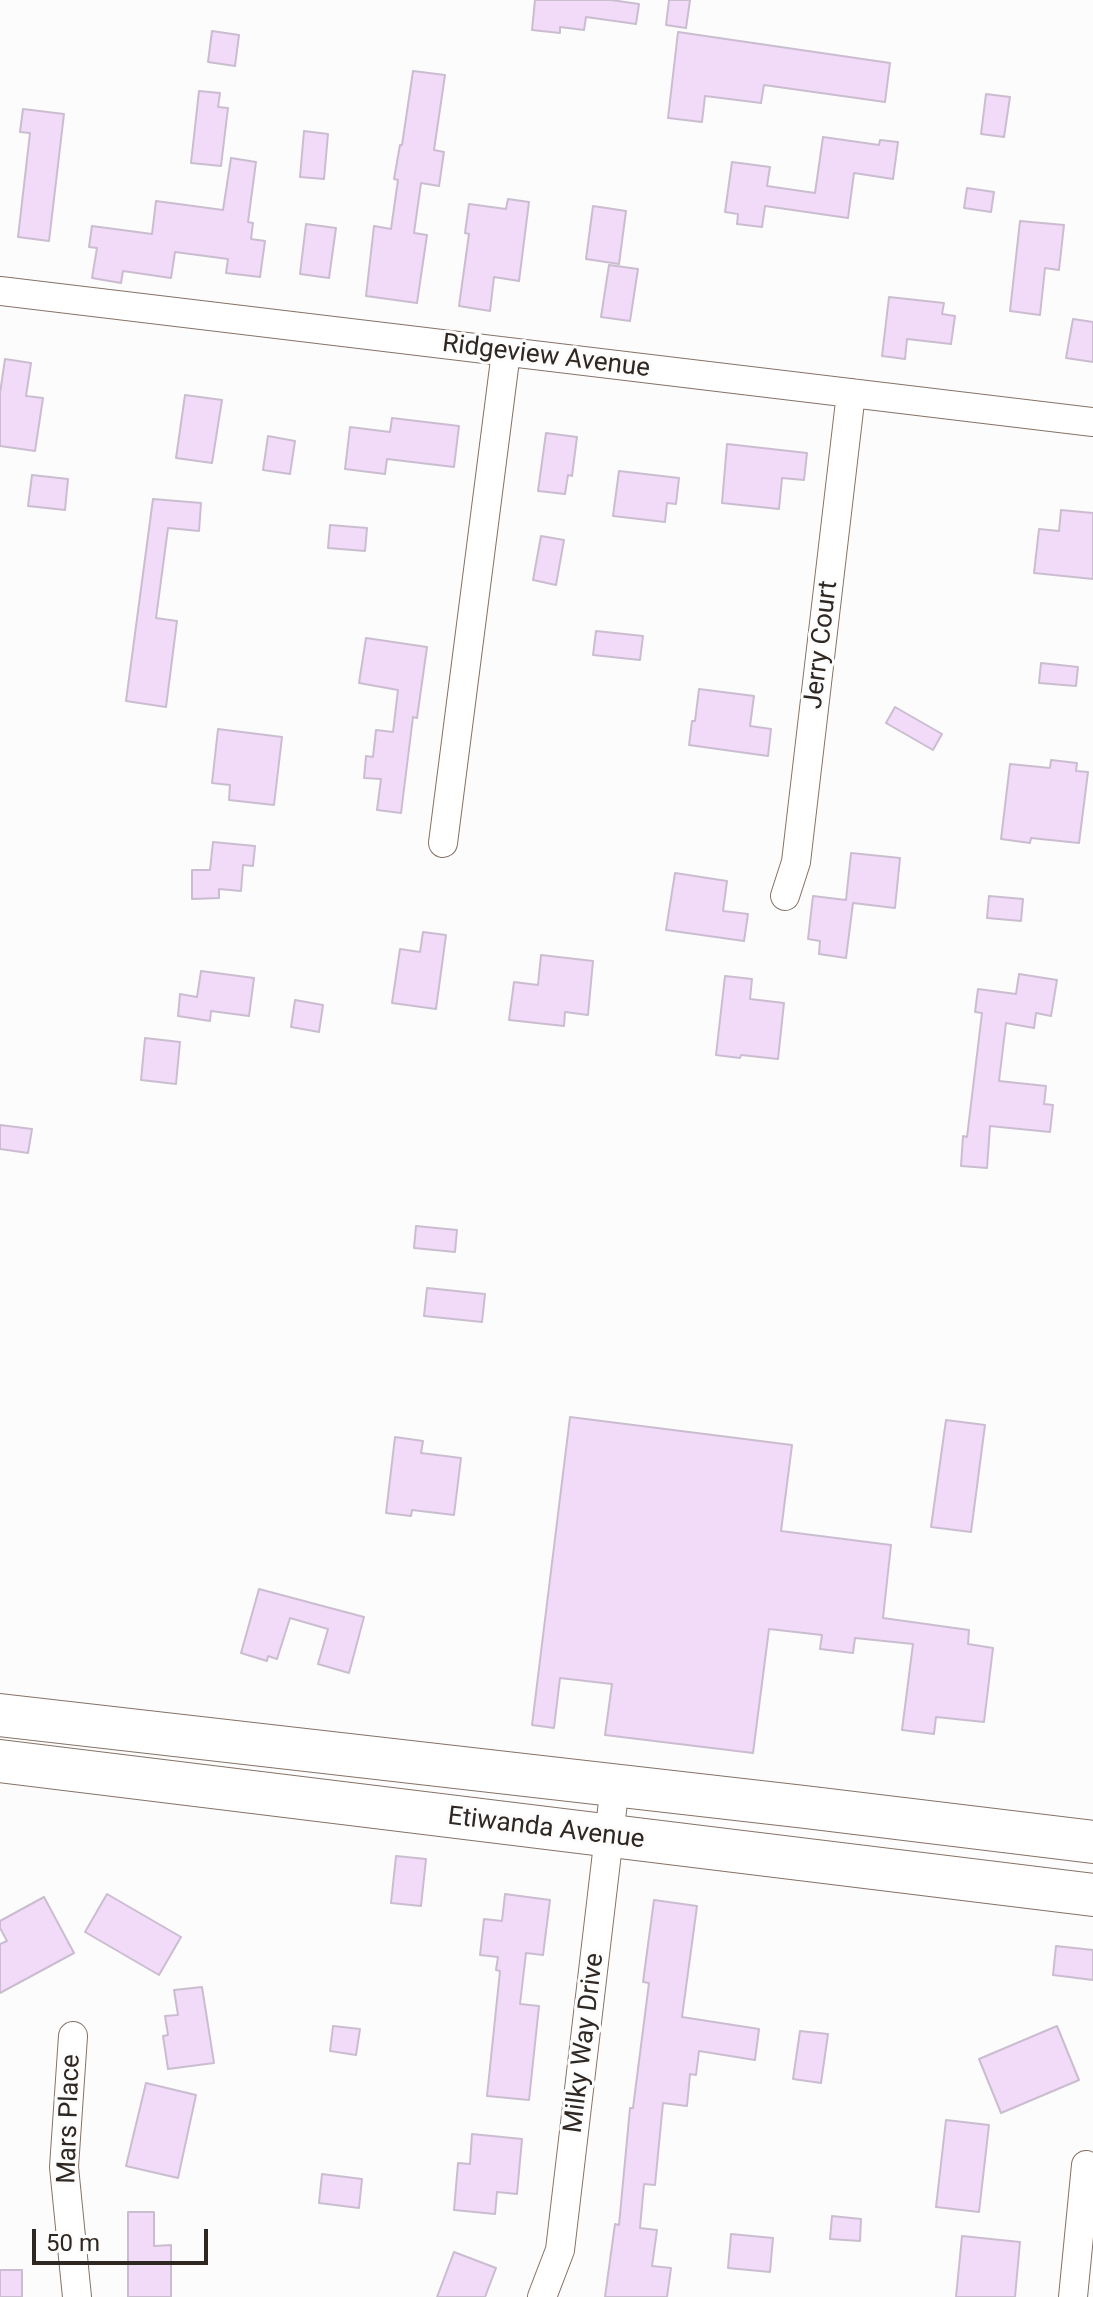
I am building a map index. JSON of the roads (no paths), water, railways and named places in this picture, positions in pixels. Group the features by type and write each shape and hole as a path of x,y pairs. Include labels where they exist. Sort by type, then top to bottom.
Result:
{"main road":[{"name":"Etiwanda Avenue","path":"0,1715 1093,1842"},
{"name":"Etiwanda Avenue","path":"0,1761 1093,1895"}],"street":[{"name":"Ridgeview Avenue","path":"0,291 1093,422"},
{"path":"443,843 506,352"},
{"name":"Jerry Court","path":"785,896 796,862 851,393"},
{"name":"Milky Way Drive","path":"542,2297 560,2250 615,1785"},
{"name":"Mars Place","path":"73,2036 64,2167 77,2297"},
{"path":"1073,2297 1086,2165"}]}
